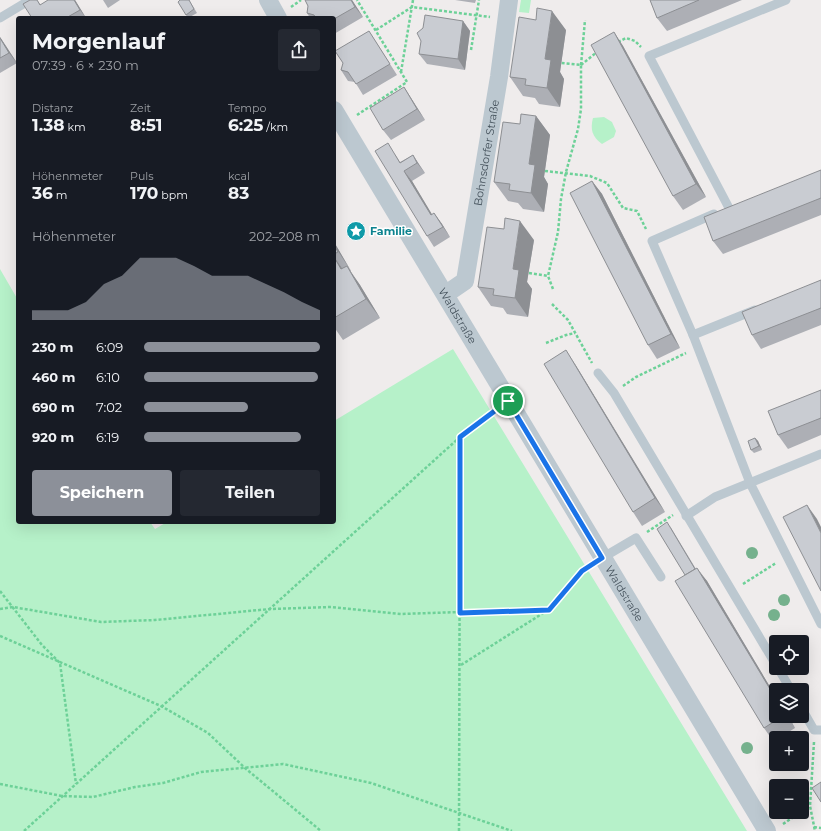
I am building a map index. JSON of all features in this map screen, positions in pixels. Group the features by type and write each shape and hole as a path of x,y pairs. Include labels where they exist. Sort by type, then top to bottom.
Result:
{"street":[{"path":"268,0 277,16"},
{"name":"Bohnsdorfer Straße","path":"446,294 465,281 509,0"},
{"name":"Waldstraße","path":"338,117 446,294 602,558 772,829"}],"lane":[{"path":"0,18 30,0"},
{"path":"786,0 649,56 732,207 652,241 693,335 750,483 821,624"},
{"path":"693,335 764,307"},
{"path":"598,373 614,393 684,513 769,653"},
{"path":"684,513 714,497 821,454"},
{"path":"602,558 636,538 661,577"},
{"path":"809,719 818,730"}],"path":[{"path":"338,117 407,82 357,0"},
{"path":"401,72 413,0"},
{"path":"472,50 479,0"},
{"path":"376,30 412,7 506,19"},
{"path":"553,289 548,276 558,232 560,200 578,129 585,20"},
{"path":"613,43 626,38 635,41 649,56"},
{"path":"561,63 581,65 602,50"},
{"path":"545,171 566,172 590,176 607,183 623,208 637,211 652,241"},
{"path":"529,273 548,276"},
{"path":"552,304 568,320 598,373"},
{"path":"546,343 566,335 575,334"},
{"path":"614,393 636,377 697,347"},
{"path":"24,831 460,437 508,401"},
{"path":"459,831 460,437"},
{"path":"636,538 684,513"},
{"path":"732,591 787,557"},
{"path":"460,665 549,610 582,571 602,558"},
{"path":"0,590 42,645 60,663 76,784"},
{"path":"0,608 13,607 101,622 155,620 270,609 331,607 401,614 549,610"},
{"path":"0,636 161,706 208,733 245,768 321,831"},
{"path":"815,831 810,806 818,730"},
{"path":"0,784 62,796 93,797 135,787 163,783 201,772 283,764 371,783 512,831"},
{"path":"772,829 789,819"},
{"path":"814,827 821,828"}],"green space":[{"path":"521,0 531,0 529,13 519,12"},
{"path":"604,117 612,122 616,131 614,137 602,144 594,136 592,126 593,118"},
{"path":"0,269 16,297 16,524 151,524 155,529 164,524 336,524 336,420 453,349 747,831 0,831"}],"building":[{"path":"30,0 37,0 40,5 48,0 74,0 80,10 70,16 31,16 23,4"},
{"path":"180,0 189,0 194,9 186,15 178,2"},
{"path":"305,0 351,0 355,7 336,18 336,16 315,16 307,13 308,6"},
{"path":"650,0 699,0 657,18"},
{"path":"537,8 552,11 545,59 551,60 547,88 525,85 526,79 510,77 519,17 536,20"},
{"path":"425,15 463,21 458,59 419,54 421,41 417,33 423,28"},
{"path":"369,31 390,64 356,84 348,72 341,70 343,63 336,50"},
{"path":"614,32 696,184 673,196 591,45"},
{"path":"0,38 9,53 0,58"},
{"path":"404,87 417,109 383,130 370,108"},
{"path":"521,114 536,116 529,164 535,165 531,193 509,190 510,184 494,182 503,122 520,124"},
{"path":"388,143 400,163 413,155 417,163 404,171 431,215 434,213 443,227 427,236 375,151"},
{"path":"821,170 821,198 713,241 704,217"},
{"path":"592,181 671,334 648,345 570,193"},
{"path":"505,218 520,221 513,269 519,270 515,298 493,295 494,289 478,287 487,227 504,229"},
{"path":"336,260 341,269 347,266 366,299 336,317"},
{"path":"821,280 821,308 752,335 742,312"},
{"path":"566,350 655,498 633,512 544,364"},
{"path":"821,390 821,418 778,435 768,411"},
{"path":"755,438 759,446 751,450 748,441"},
{"path":"807,505 821,533 821,591 783,517"},
{"path":"667,522 695,569 685,575 657,529"},
{"path":"697,568 769,687 769,723 772,723 764,728 675,581"},
{"path":"821,782 821,802 812,788"}],"place":[{"name":"Familie","path":"356,231"}],"route":[{"path":"508,401 602,558 582,571 549,610 460,613 460,437 508,401"}]}
